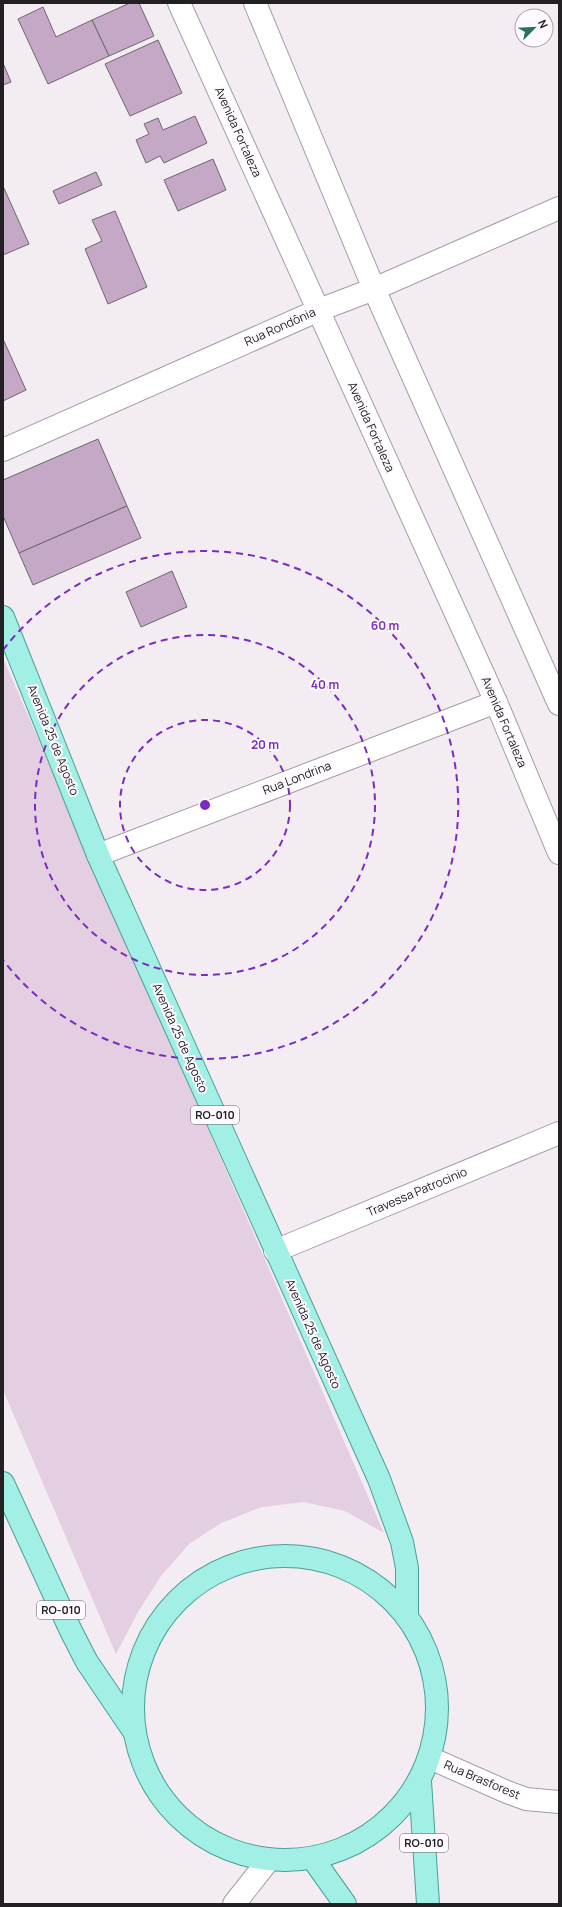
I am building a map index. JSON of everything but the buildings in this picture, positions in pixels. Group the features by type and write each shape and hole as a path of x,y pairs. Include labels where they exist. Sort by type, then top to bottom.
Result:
{"main road":[{"name":"Avenida 25 de Agosto","path":"3,617 98,855 378,1479 402,1542 406,1568 407,1616"},
{"name":"RO-010","path":"3,1483 74,1637 99,1681 133,1730"},
{"path":"275,1554 325,1560 371,1581 407,1616 430,1660 438,1709 430,1758 420,1781 393,1818 356,1845 313,1859 268,1861 220,1847 179,1818 149,1778 133,1730 134,1679 151,1632 183,1592 226,1566 275,1554"},
{"name":"RO-010","path":"420,1781 428,1904"},
{"path":"313,1859 346,1904"}],"street":[{"name":"Avenida Fortaleza","path":"179,3 496,702 559,853"},
{"path":"255,3 374,289 559,704"},
{"name":"Rua Rondônia","path":"3,450 319,310 374,289 559,208"},
{"name":"Rua Londrina","path":"98,855 496,702"},
{"name":"Travessa Patrocinio","path":"275,1251 559,1133"},
{"name":"Rua Brasforest","path":"430,1758 506,1792 526,1798 559,1802"},
{"path":"234,1904 268,1861"}],"shaded area":[{"path":"3,658 384,1533 345,1511 304,1502 262,1507 221,1523 189,1544 161,1576 138,1612 116,1654 3,1390"}]}
